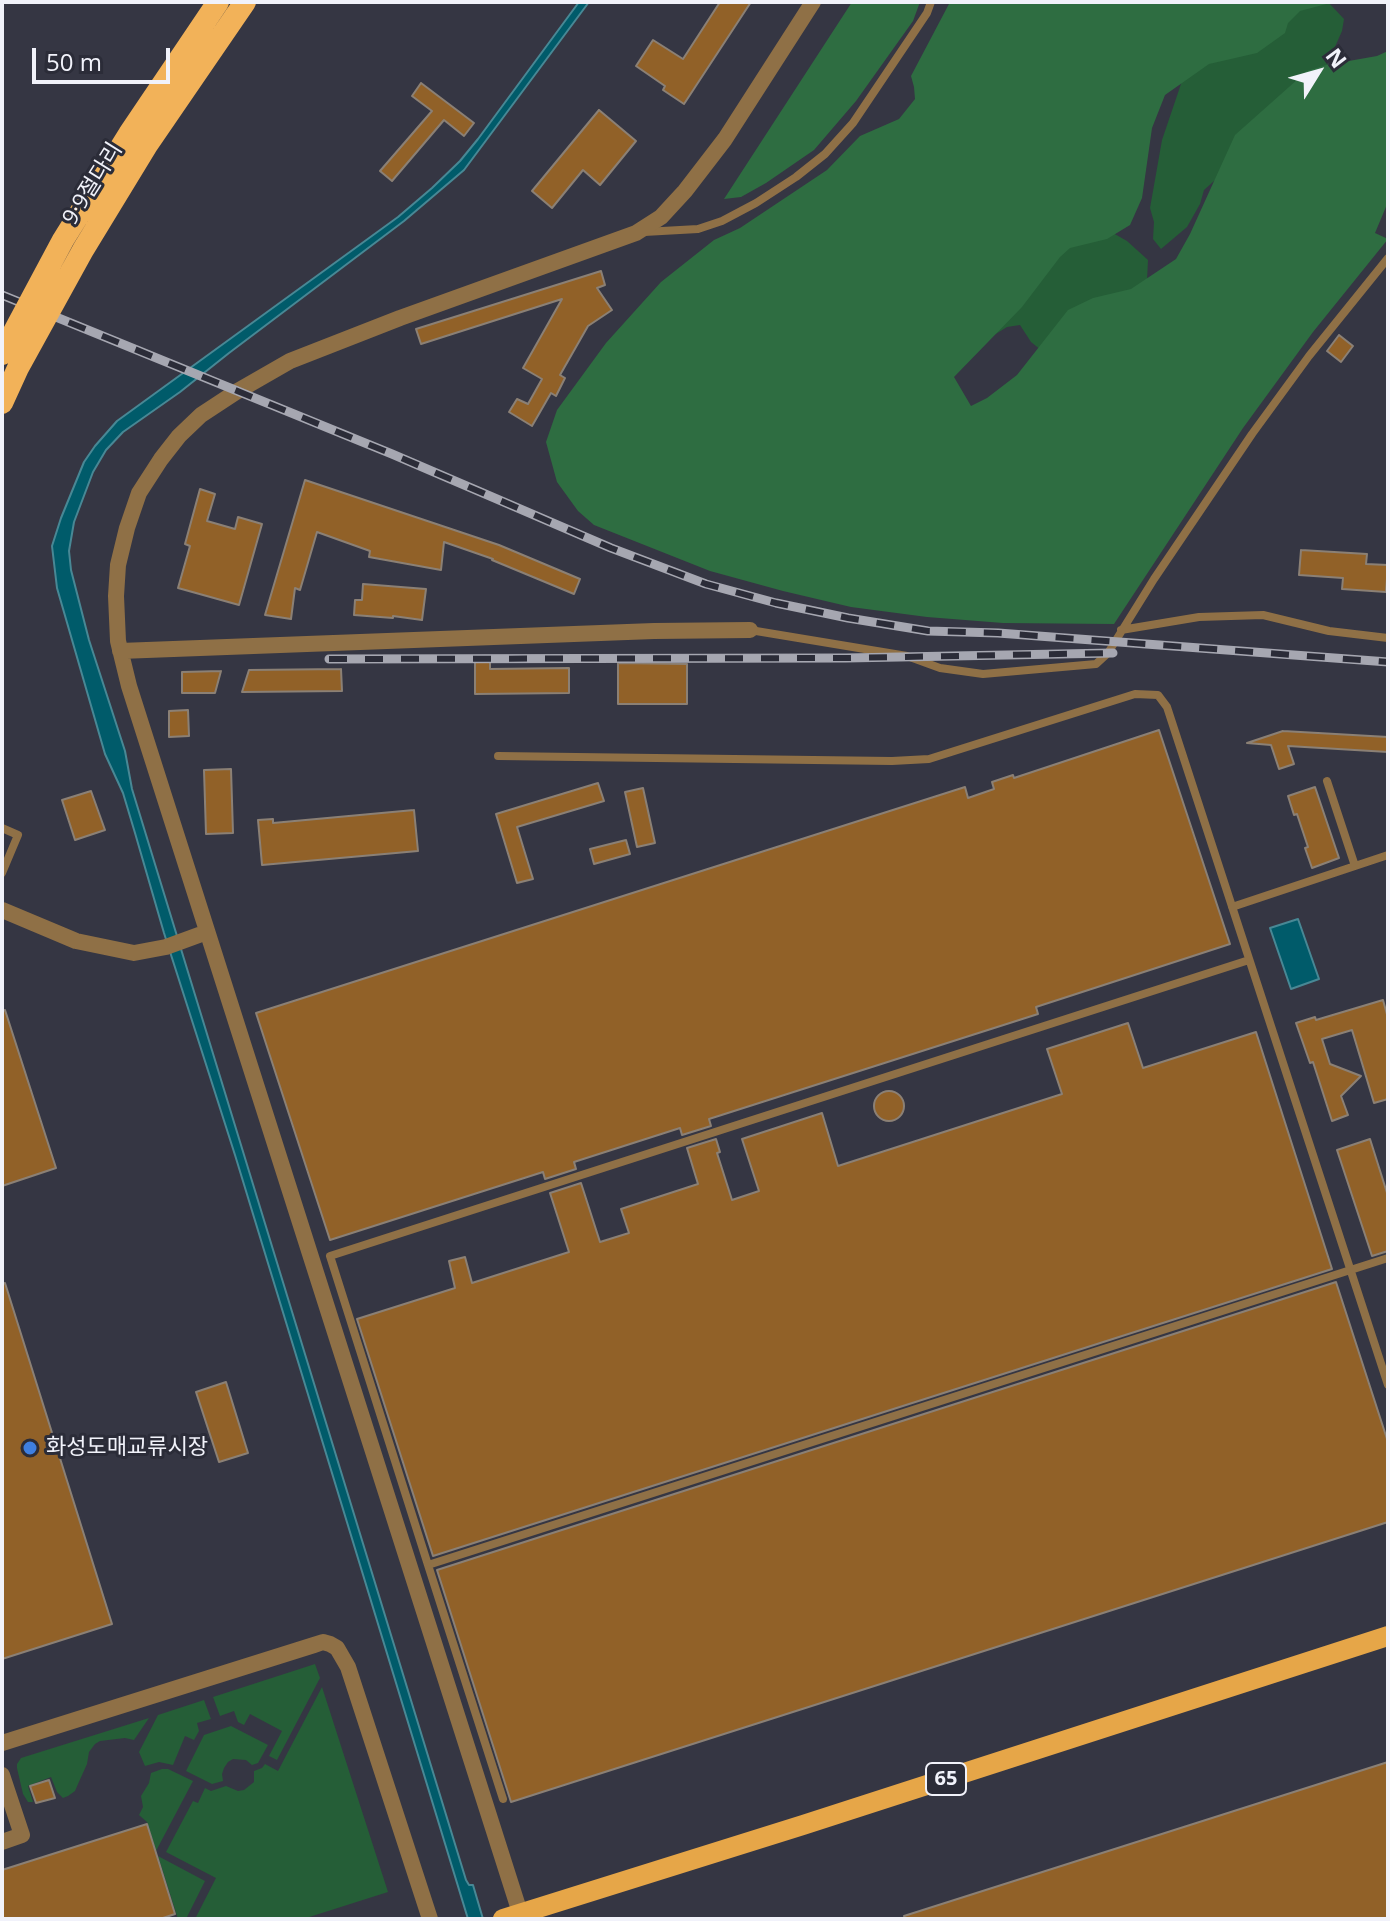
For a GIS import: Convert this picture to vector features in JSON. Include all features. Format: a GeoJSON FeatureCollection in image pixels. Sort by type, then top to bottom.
{"type":"FeatureCollection","features":[{"type":"Feature","properties":{"kind":"highway","name":"9·9절다리"},"geometry":{"type":"LineString","coordinates":[[2,354],[63,240],[129,134],[218,2]]}},
{"type":"Feature","properties":{"kind":"highway","name":"9·9절다리"},"geometry":{"type":"LineString","coordinates":[[2,403],[83,250],[147,145],[245,2]]}},
{"type":"Feature","properties":{"kind":"main road","name":"65"},"geometry":{"type":"LineString","coordinates":[[515,1917],[1388,1636]]}},
{"type":"Feature","properties":{"kind":"street"},"geometry":{"type":"LineString","coordinates":[[515,1917],[129,686],[120,651],[116,596],[118,565],[139,493],[161,459],[201,415],[236,392],[290,361],[636,233],[661,217],[725,139],[813,2]]}},
{"type":"Feature","properties":{"kind":"street"},"geometry":{"type":"LineString","coordinates":[[120,651],[750,630]]}},
{"type":"Feature","properties":{"kind":"street"},"geometry":{"type":"LineString","coordinates":[[2,910],[76,941],[134,953],[174,944],[207,932]]}},
{"type":"Feature","properties":{"kind":"street"},"geometry":{"type":"LineString","coordinates":[[2,1743],[323,1642],[330,1644],[343,1655],[348,1667],[430,1919]]}},
{"type":"Feature","properties":{"kind":"street"},"geometry":{"type":"LineString","coordinates":[[2,1775],[22,1835],[2,1842]]}},
{"type":"Feature","properties":{"kind":"lane"},"geometry":{"type":"LineString","coordinates":[[636,233],[698,229],[722,221],[796,177],[825,154],[853,123],[927,13],[931,2]]}},
{"type":"Feature","properties":{"kind":"lane"},"geometry":{"type":"LineString","coordinates":[[750,630],[907,656],[940,668],[983,674],[1096,664],[1108,653],[1260,423],[1388,258]]}},
{"type":"Feature","properties":{"kind":"lane"},"geometry":{"type":"LineString","coordinates":[[1121,630],[1199,617],[1263,615],[1329,631],[1387,639]]}},
{"type":"Feature","properties":{"kind":"lane"},"geometry":{"type":"LineString","coordinates":[[498,756],[929,759],[1135,694],[1158,695],[1167,707],[1240,904],[1249,960],[1388,1385]]}},
{"type":"Feature","properties":{"kind":"lane"},"geometry":{"type":"LineString","coordinates":[[1327,781],[1355,866]]}},
{"type":"Feature","properties":{"kind":"lane"},"geometry":{"type":"LineString","coordinates":[[2,828],[18,835],[2,873]]}},
{"type":"Feature","properties":{"kind":"lane"},"geometry":{"type":"LineString","coordinates":[[1240,904],[1388,855]]}},
{"type":"Feature","properties":{"kind":"lane"},"geometry":{"type":"LineString","coordinates":[[503,1799],[330,1256],[1249,960]]}},
{"type":"Feature","properties":{"kind":"lane"},"geometry":{"type":"LineString","coordinates":[[428,1565],[1388,1258]]}},
{"type":"Feature","properties":{"kind":"green space"},"geometry":{"type":"Polygon","coordinates":[[[852,2],[920,2],[913,21],[856,101],[814,150],[741,197],[724,199],[852,2]]]}},
{"type":"Feature","properties":{"kind":"green space"},"geometry":{"type":"Polygon","coordinates":[[[950,2],[1334,2],[1300,11],[1288,23],[1285,33],[1257,53],[1209,64],[1165,95],[1152,128],[1142,198],[1130,225],[1107,239],[1070,248],[1022,307],[954,377],[971,406],[1017,375],[1068,310],[1093,298],[1131,289],[1176,259],[1235,135],[1307,71],[1388,51],[1388,202],[1375,233],[1388,239],[1313,332],[1243,428],[1114,624],[1003,623],[927,617],[851,607],[710,571],[594,525],[578,511],[557,482],[546,442],[557,410],[606,343],[661,282],[714,240],[740,228],[827,170],[860,136],[899,119],[915,99],[911,76],[950,2]]]}},
{"type":"Feature","properties":{"kind":"green space"},"geometry":{"type":"Polygon","coordinates":[[[1328,2],[1344,19],[1342,31],[1316,90],[1204,190],[1187,227],[1161,249],[1153,239],[1154,222],[1150,208],[1162,140],[1182,81],[1287,13],[1328,2]]]}},
{"type":"Feature","properties":{"kind":"green space"},"geometry":{"type":"Polygon","coordinates":[[[1106,229],[1127,241],[1148,260],[1147,281],[1041,350],[1031,342],[1020,325],[1007,327],[986,340],[920,239],[1106,229]]]}},
{"type":"Feature","properties":{"kind":"green space"},"geometry":{"type":"Polygon","coordinates":[[[315,1664],[320,1678],[277,1760],[269,1756],[282,1731],[250,1714],[244,1725],[238,1722],[234,1711],[220,1716],[213,1697],[315,1664]]]}},
{"type":"Feature","properties":{"kind":"green space"},"geometry":{"type":"Polygon","coordinates":[[[322,1687],[388,1892],[303,1919],[195,1919],[216,1878],[166,1852],[193,1801],[198,1803],[205,1788],[211,1791],[226,1786],[244,1790],[254,1782],[254,1771],[265,1764],[278,1771],[322,1687]]]}},
{"type":"Feature","properties":{"kind":"green space"},"geometry":{"type":"Polygon","coordinates":[[[204,1700],[211,1719],[197,1723],[199,1731],[194,1740],[185,1736],[173,1765],[159,1762],[145,1766],[139,1752],[158,1715],[204,1700]]]}},
{"type":"Feature","properties":{"kind":"green space"},"geometry":{"type":"Polygon","coordinates":[[[149,1718],[134,1740],[125,1738],[95,1744],[75,1791],[68,1796],[63,1798],[57,1792],[51,1777],[28,1786],[33,1802],[28,1802],[17,1768],[21,1758],[149,1718]]]}},
{"type":"Feature","properties":{"kind":"green space"},"geometry":{"type":"Polygon","coordinates":[[[231,1726],[268,1745],[258,1763],[252,1765],[246,1760],[233,1759],[224,1768],[223,1781],[212,1784],[186,1771],[204,1735],[231,1726]]]}},
{"type":"Feature","properties":{"kind":"green space"},"geometry":{"type":"Polygon","coordinates":[[[162,1769],[193,1781],[156,1851],[147,1822],[139,1815],[143,1807],[141,1796],[151,1773],[162,1769]]]}},
{"type":"Feature","properties":{"kind":"green space"},"geometry":{"type":"Polygon","coordinates":[[[158,1856],[205,1881],[186,1919],[178,1919],[158,1856]]]}},
{"type":"Feature","properties":{"kind":"water"},"geometry":{"type":"Polygon","coordinates":[[[579,2],[589,2],[464,170],[404,221],[123,432],[106,450],[93,472],[74,522],[69,551],[89,640],[125,751],[132,789],[466,1880],[473,1885],[483,1919],[468,1919],[123,793],[105,754],[57,588],[52,546],[84,462],[117,421],[398,217],[432,188],[478,139],[579,2]]]}},
{"type":"Feature","properties":{"kind":"water"},"geometry":{"type":"Polygon","coordinates":[[[1298,919],[1319,979],[1291,989],[1270,928],[1298,919]]]}},
{"type":"Feature","properties":{"kind":"building"},"geometry":{"type":"Polygon","coordinates":[[[720,2],[751,2],[684,104],[636,66],[653,40],[683,59],[720,2]]]}},
{"type":"Feature","properties":{"kind":"building"},"geometry":{"type":"Polygon","coordinates":[[[421,83],[474,123],[464,136],[444,120],[392,181],[380,171],[432,111],[412,96],[421,83]]]}},
{"type":"Feature","properties":{"kind":"building"},"geometry":{"type":"Polygon","coordinates":[[[599,110],[636,141],[600,185],[583,170],[552,208],[532,191],[599,110]]]}},
{"type":"Feature","properties":{"kind":"building"},"geometry":{"type":"Polygon","coordinates":[[[601,271],[605,285],[597,288],[612,310],[588,326],[560,375],[565,378],[556,396],[551,393],[532,426],[509,412],[517,399],[528,404],[542,379],[523,368],[562,299],[421,344],[416,329],[601,271]]]}},
{"type":"Feature","properties":{"kind":"building"},"geometry":{"type":"Polygon","coordinates":[[[1339,335],[1353,346],[1341,362],[1327,351],[1339,335]]]}},
{"type":"Feature","properties":{"kind":"building"},"geometry":{"type":"Polygon","coordinates":[[[305,480],[499,545],[580,579],[574,594],[493,559],[444,542],[441,570],[369,557],[370,551],[317,532],[300,590],[295,588],[291,619],[265,615],[305,480]]]}},
{"type":"Feature","properties":{"kind":"building"},"geometry":{"type":"Polygon","coordinates":[[[200,489],[215,494],[207,521],[235,529],[238,517],[262,524],[239,605],[178,588],[190,546],[185,544],[200,489]]]}},
{"type":"Feature","properties":{"kind":"building"},"geometry":{"type":"Polygon","coordinates":[[[1301,550],[1367,554],[1366,564],[1388,565],[1386,592],[1342,589],[1343,578],[1299,575],[1301,550]]]}},
{"type":"Feature","properties":{"kind":"building"},"geometry":{"type":"Polygon","coordinates":[[[363,584],[426,589],[422,620],[354,615],[355,600],[362,600],[363,584]]]}},
{"type":"Feature","properties":{"kind":"building"},"geometry":{"type":"Polygon","coordinates":[[[475,661],[490,661],[490,669],[569,668],[569,693],[475,694],[475,661]]]}},
{"type":"Feature","properties":{"kind":"building"},"geometry":{"type":"Polygon","coordinates":[[[618,663],[687,664],[687,704],[618,704],[618,663]]]}},
{"type":"Feature","properties":{"kind":"building"},"geometry":{"type":"Polygon","coordinates":[[[341,669],[342,691],[242,692],[249,670],[341,669]]]}},
{"type":"Feature","properties":{"kind":"building"},"geometry":{"type":"Polygon","coordinates":[[[221,671],[215,693],[182,693],[182,672],[221,671]]]}},
{"type":"Feature","properties":{"kind":"building"},"geometry":{"type":"Polygon","coordinates":[[[188,710],[189,736],[169,737],[169,711],[188,710]]]}},
{"type":"Feature","properties":{"kind":"building"},"geometry":{"type":"Polygon","coordinates":[[[1159,730],[1230,944],[1036,1007],[1038,1014],[709,1119],[711,1126],[682,1135],[680,1128],[574,1162],[576,1169],[545,1179],[543,1172],[330,1240],[256,1013],[965,787],[968,798],[994,789],[992,782],[1013,775],[1014,778],[1159,730]]]}},
{"type":"Feature","properties":{"kind":"building"},"geometry":{"type":"Polygon","coordinates":[[[1283,731],[1388,737],[1388,752],[1288,746],[1294,764],[1279,769],[1271,745],[1247,743],[1283,731]]]}},
{"type":"Feature","properties":{"kind":"building"},"geometry":{"type":"Polygon","coordinates":[[[231,769],[233,833],[206,834],[204,770],[231,769]]]}},
{"type":"Feature","properties":{"kind":"building"},"geometry":{"type":"Polygon","coordinates":[[[598,783],[604,801],[517,827],[533,879],[517,883],[496,814],[598,783]]]}},
{"type":"Feature","properties":{"kind":"building"},"geometry":{"type":"Polygon","coordinates":[[[1315,787],[1339,858],[1312,868],[1297,814],[1294,815],[1288,796],[1315,787]]]}},
{"type":"Feature","properties":{"kind":"building"},"geometry":{"type":"Polygon","coordinates":[[[643,788],[655,843],[637,847],[625,792],[643,788]]]}},
{"type":"Feature","properties":{"kind":"building"},"geometry":{"type":"Polygon","coordinates":[[[91,791],[105,830],[75,840],[62,800],[91,791]]]}},
{"type":"Feature","properties":{"kind":"building"},"geometry":{"type":"Polygon","coordinates":[[[414,810],[418,851],[262,865],[258,820],[273,819],[273,823],[414,810]]]}},
{"type":"Feature","properties":{"kind":"building"},"geometry":{"type":"Polygon","coordinates":[[[626,840],[630,854],[594,864],[590,849],[626,840]]]}},
{"type":"Feature","properties":{"kind":"building"},"geometry":{"type":"Polygon","coordinates":[[[1383,1000],[1388,1018],[1388,1099],[1374,1103],[1352,1030],[1322,1039],[1330,1064],[1361,1076],[1341,1096],[1348,1115],[1332,1121],[1313,1062],[1310,1063],[1296,1023],[1383,1000]]]}},
{"type":"Feature","properties":{"kind":"building"},"geometry":{"type":"Polygon","coordinates":[[[5,1010],[56,1168],[2,1186],[2,1011],[5,1010]]]}},
{"type":"Feature","properties":{"kind":"building"},"geometry":{"type":"Polygon","coordinates":[[[1128,1023],[1143,1068],[1256,1032],[1332,1269],[433,1556],[357,1319],[455,1288],[449,1261],[465,1257],[472,1283],[569,1252],[550,1193],[581,1183],[600,1242],[629,1233],[621,1209],[698,1184],[687,1148],[716,1139],[720,1152],[717,1153],[732,1200],[759,1191],[742,1139],[822,1113],[838,1166],[1062,1094],[1047,1049],[1128,1023]]]}},
{"type":"Feature","properties":{"kind":"building"},"geometry":{"type":"Polygon","coordinates":[[[889,1091],[900,1095],[904,1106],[900,1117],[889,1121],[878,1117],[874,1106],[878,1095],[889,1091]]]}},
{"type":"Feature","properties":{"kind":"building"},"geometry":{"type":"Polygon","coordinates":[[[1370,1139],[1388,1196],[1388,1251],[1372,1256],[1337,1150],[1370,1139]]]}},
{"type":"Feature","properties":{"kind":"building"},"geometry":{"type":"Polygon","coordinates":[[[1336,1282],[1388,1442],[1388,1522],[511,1802],[437,1570],[1336,1282]]]}},
{"type":"Feature","properties":{"kind":"building","name":"화성도매교류시장"},"geometry":{"type":"Polygon","coordinates":[[[5,1283],[112,1624],[2,1659],[2,1284],[5,1283]]]}},
{"type":"Feature","properties":{"kind":"building"},"geometry":{"type":"Polygon","coordinates":[[[226,1382],[248,1453],[219,1462],[196,1392],[226,1382]]]}},
{"type":"Feature","properties":{"kind":"building"},"geometry":{"type":"Polygon","coordinates":[[[1388,1762],[1388,1919],[905,1919],[904,1916],[1388,1762]]]}},
{"type":"Feature","properties":{"kind":"building"},"geometry":{"type":"Polygon","coordinates":[[[49,1780],[55,1798],[36,1803],[30,1786],[49,1780]]]}},
{"type":"Feature","properties":{"kind":"building"},"geometry":{"type":"Polygon","coordinates":[[[147,1824],[175,1914],[160,1919],[2,1919],[2,1870],[147,1824]]]}},
{"type":"Feature","properties":{"kind":"railway"},"geometry":{"type":"LineString","coordinates":[[2,295],[392,454],[611,548],[706,584],[776,603],[928,631],[998,633],[1388,662]]}},
{"type":"Feature","properties":{"kind":"railway"},"geometry":{"type":"LineString","coordinates":[[329,659],[846,658],[1113,653]]}},
{"type":"Feature","properties":{"kind":"place","name":"화성도매교류시장"},"geometry":{"type":"Point","coordinates":[30,1448]}}]}
